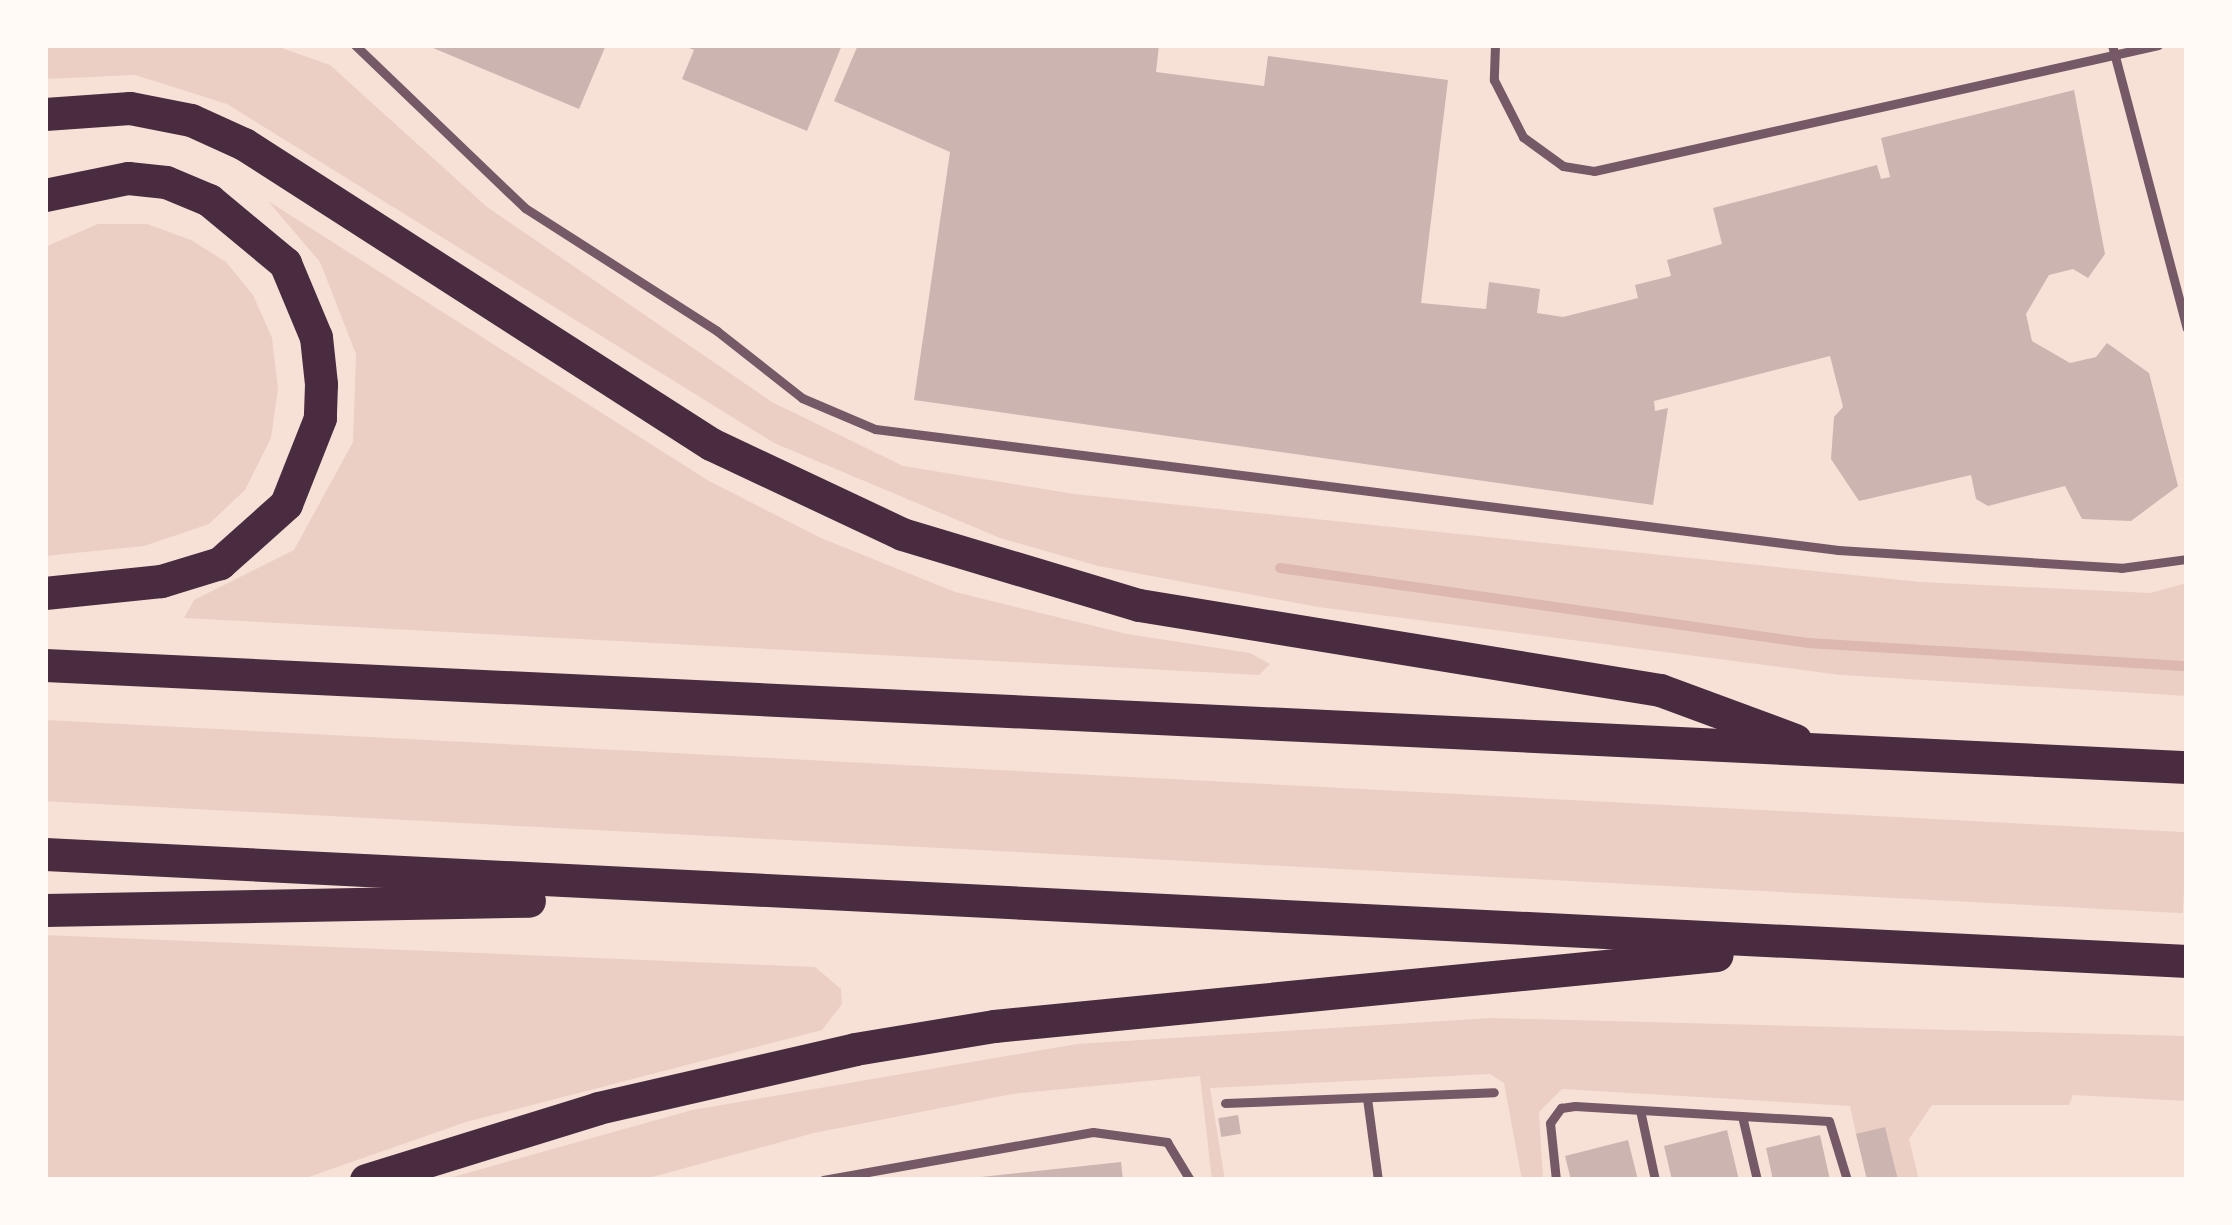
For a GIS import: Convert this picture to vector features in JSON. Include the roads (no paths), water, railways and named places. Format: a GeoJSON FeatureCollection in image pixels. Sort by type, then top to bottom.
{"type":"FeatureCollection","features":[{"type":"Feature","properties":{"kind":"highway"},"geometry":{"type":"LineString","coordinates":[[45,114],[130,108],[191,121],[244,144],[712,444],[902,534],[1138,605],[1660,690],[1825,751]]}},
{"type":"Feature","properties":{"kind":"highway"},"geometry":{"type":"LineString","coordinates":[[45,195],[128,178],[166,182],[224,210],[285,262],[316,337],[321,384],[320,418],[286,504],[220,563],[161,581],[45,593]]}},
{"type":"Feature","properties":{"kind":"highway"},"geometry":{"type":"LineString","coordinates":[[45,665],[2187,767]]}},
{"type":"Feature","properties":{"kind":"highway"},"geometry":{"type":"LineString","coordinates":[[45,854],[796,896],[2187,961]]}},
{"type":"Feature","properties":{"kind":"highway"},"geometry":{"type":"LineString","coordinates":[[45,910],[796,896]]}},
{"type":"Feature","properties":{"kind":"highway"},"geometry":{"type":"LineString","coordinates":[[366,1180],[732,1074],[994,1026],[1827,944]]}},
{"type":"Feature","properties":{"kind":"lane"},"geometry":{"type":"LineString","coordinates":[[355,45],[526,208],[717,331],[802,398],[874,429],[1838,550],[2121,568],[2187,559]]}},
{"type":"Feature","properties":{"kind":"lane"},"geometry":{"type":"LineString","coordinates":[[1495,45],[1495,80],[1523,137],[1563,166],[1594,171],[2112,51],[2158,45]]}},
{"type":"Feature","properties":{"kind":"lane"},"geometry":{"type":"LineString","coordinates":[[2112,51],[2187,328]]}},
{"type":"Feature","properties":{"kind":"lane"},"geometry":{"type":"LineString","coordinates":[[1225,1103],[1494,1092]]}},
{"type":"Feature","properties":{"kind":"lane"},"geometry":{"type":"LineString","coordinates":[[1367,1098],[1378,1180]]}},
{"type":"Feature","properties":{"kind":"lane"},"geometry":{"type":"LineString","coordinates":[[1556,1180],[1554,1114],[1575,1106],[1829,1121],[1847,1180]]}},
{"type":"Feature","properties":{"kind":"lane"},"geometry":{"type":"LineString","coordinates":[[1640,1110],[1655,1180]]}},
{"type":"Feature","properties":{"kind":"lane"},"geometry":{"type":"LineString","coordinates":[[1742,1116],[1757,1180]]}},
{"type":"Feature","properties":{"kind":"lane"},"geometry":{"type":"LineString","coordinates":[[823,1180],[1122,1132],[1167,1142],[1190,1180]]}},
{"type":"Feature","properties":{"kind":"waterway"},"geometry":{"type":"LineString","coordinates":[[1280,568],[1808,643],[2187,666]]}}]}
